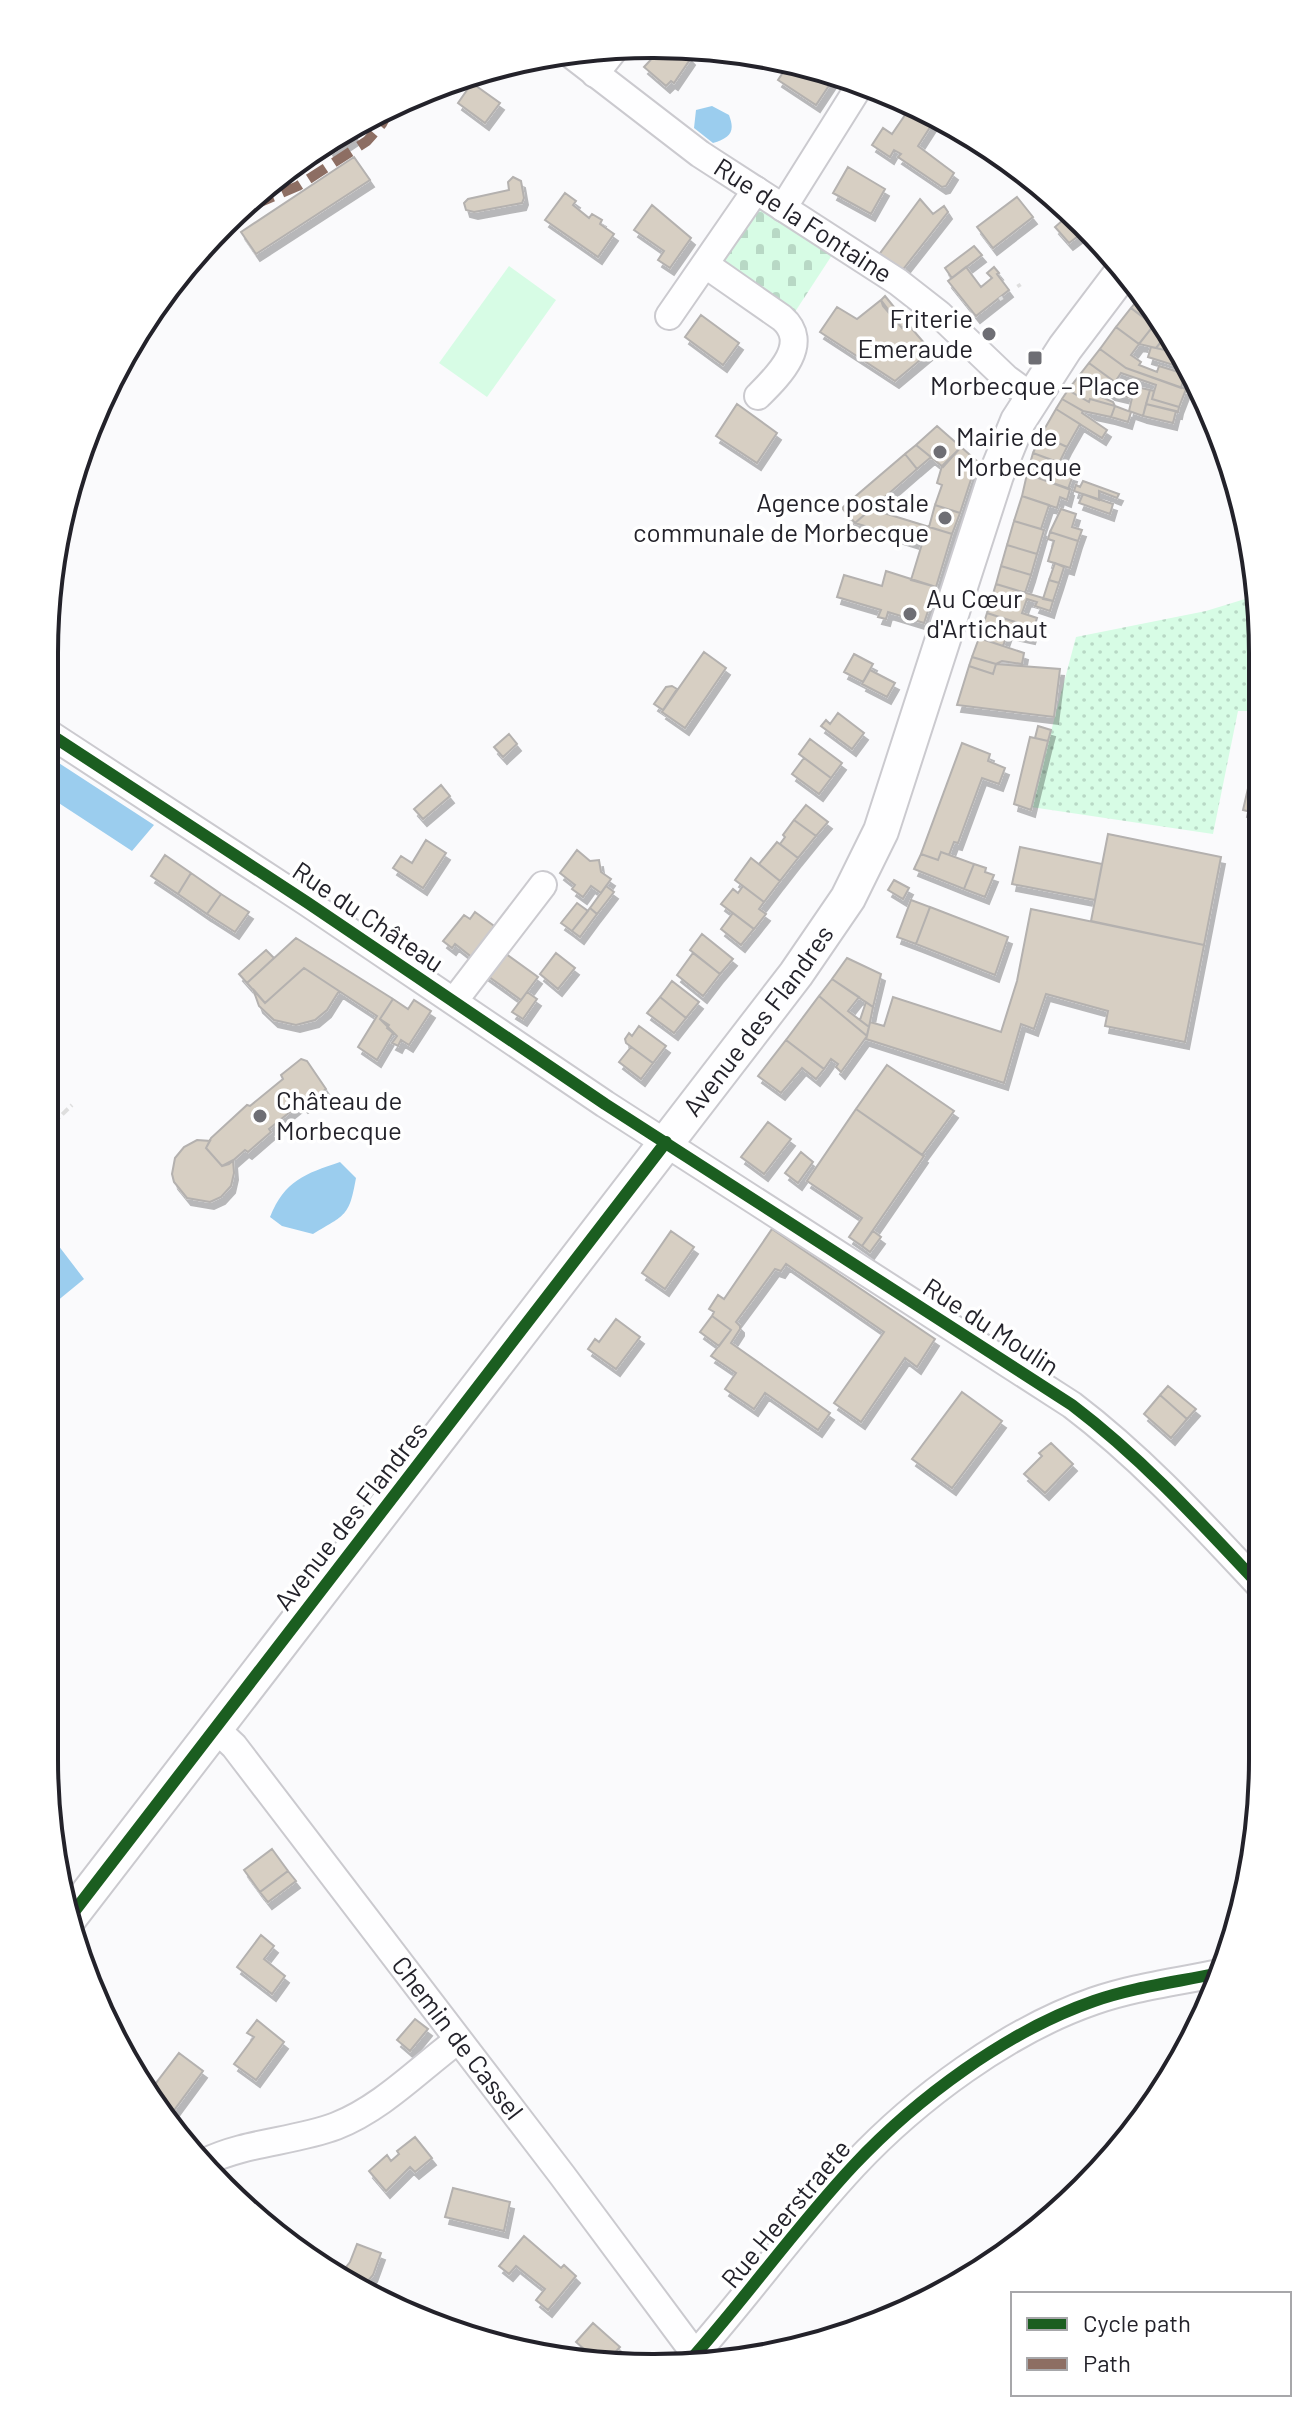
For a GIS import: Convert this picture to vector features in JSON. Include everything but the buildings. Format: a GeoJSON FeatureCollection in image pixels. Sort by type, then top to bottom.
{"type":"FeatureCollection","features":[{"type":"Feature","properties":{"kind":"main road","name":"Avenue des Flandres"},"geometry":{"type":"LineString","coordinates":[[77,1908],[812,954],[848,898],[871,855],[898,785],[1012,433],[1032,397],[1117,280]]}},
{"type":"Feature","properties":{"kind":"street"},"geometry":{"type":"LineString","coordinates":[[595,74],[606,60]]}},
{"type":"Feature","properties":{"kind":"street","name":"Rue de la Fontaine"},"geometry":{"type":"LineString","coordinates":[[581,63],[680,140],[882,270],[913,293],[1006,378],[1032,397]]}},
{"type":"Feature","properties":{"kind":"street"},"geometry":{"type":"LineString","coordinates":[[783,208],[855,94]]}},
{"type":"Feature","properties":{"kind":"street"},"geometry":{"type":"LineString","coordinates":[[669,316],[756,190]]}},
{"type":"Feature","properties":{"kind":"street"},"geometry":{"type":"LineString","coordinates":[[706,265],[782,318],[791,332],[790,359],[780,375],[758,396]]}},
{"type":"Feature","properties":{"kind":"street","name":"Rue du Château"},"geometry":{"type":"LineString","coordinates":[[58,740],[666,1142]]}},
{"type":"Feature","properties":{"kind":"street"},"geometry":{"type":"LineString","coordinates":[[454,1001],[543,885]]}},
{"type":"Feature","properties":{"kind":"street","name":"Rue du Moulin"},"geometry":{"type":"LineString","coordinates":[[666,1142],[1072,1405],[1150,1469],[1249,1574]]}},
{"type":"Feature","properties":{"kind":"street","name":"Chemin de Cassel"},"geometry":{"type":"LineString","coordinates":[[215,1728],[234,1746],[458,2040],[685,2353]]}},
{"type":"Feature","properties":{"kind":"street","name":"Rue Heerstraete"},"geometry":{"type":"LineString","coordinates":[[696,2353],[855,2164],[890,2130],[955,2078],[1019,2037],[1075,2009],[1126,1992],[1208,1975]]}},
{"type":"Feature","properties":{"kind":"street"},"geometry":{"type":"LineString","coordinates":[[213,2159],[349,2120],[385,2097],[458,2040]]}},
{"type":"Feature","properties":{"kind":"path"},"geometry":{"type":"LineString","coordinates":[[58,1118],[72,1105]]}},
{"type":"Feature","properties":{"kind":"green space"},"geometry":{"type":"Polygon","coordinates":[[[757,203],[836,249],[791,318],[714,261],[757,203]]]}},
{"type":"Feature","properties":{"kind":"green space"},"geometry":{"type":"Polygon","coordinates":[[[509,266],[556,300],[487,397],[439,363],[509,266]]]}},
{"type":"Feature","properties":{"kind":"green space"},"geometry":{"type":"Polygon","coordinates":[[[1246,599],[1249,711],[1238,711],[1213,834],[1031,807],[1076,637],[1206,611],[1246,599]]]}},
{"type":"Feature","properties":{"kind":"water"},"geometry":{"type":"Polygon","coordinates":[[[712,106],[729,115],[732,126],[727,137],[713,143],[694,128],[696,110],[712,106]]]}},
{"type":"Feature","properties":{"kind":"water"},"geometry":{"type":"Polygon","coordinates":[[[58,762],[154,825],[132,851],[58,803],[58,762]]]}},
{"type":"Feature","properties":{"kind":"water"},"geometry":{"type":"Polygon","coordinates":[[[340,1162],[356,1178],[348,1208],[339,1218],[313,1234],[282,1226],[270,1217],[282,1194],[298,1180],[340,1162]]]}},
{"type":"Feature","properties":{"kind":"water"},"geometry":{"type":"Polygon","coordinates":[[[58,1245],[84,1279],[58,1300],[58,1245]]]}},
{"type":"Feature","properties":{"kind":"marked path"},"geometry":{"type":"LineString","coordinates":[[271,197],[298,186],[367,141],[382,123]]}},
{"type":"Feature","properties":{"kind":"cycle path"},"geometry":{"type":"LineString","coordinates":[[58,740],[308,903],[605,1104],[1072,1405],[1147,1469],[1249,1574]]}},
{"type":"Feature","properties":{"kind":"cycle path"},"geometry":{"type":"LineString","coordinates":[[77,1908],[666,1142]]}},
{"type":"Feature","properties":{"kind":"cycle path"},"geometry":{"type":"LineString","coordinates":[[697,2353],[854,2165],[934,2092],[996,2049],[1061,2014],[1109,1996],[1208,1975]]}},
{"type":"Feature","properties":{"kind":"place","name":"Friterie Emeraude"},"geometry":{"type":"Point","coordinates":[989,334]}},
{"type":"Feature","properties":{"kind":"place","name":"Morbecque – Place"},"geometry":{"type":"Point","coordinates":[1035,358]}},
{"type":"Feature","properties":{"kind":"place","name":"Mairie de Morbecque"},"geometry":{"type":"Point","coordinates":[940,452]}},
{"type":"Feature","properties":{"kind":"place","name":"Agence postale communale de Morbecque"},"geometry":{"type":"Point","coordinates":[945,518]}},
{"type":"Feature","properties":{"kind":"place","name":"Au Cœur d'Artichaut"},"geometry":{"type":"Point","coordinates":[910,614]}},
{"type":"Feature","properties":{"kind":"place","name":"Château de Morbecque"},"geometry":{"type":"Point","coordinates":[260,1116]}}]}
